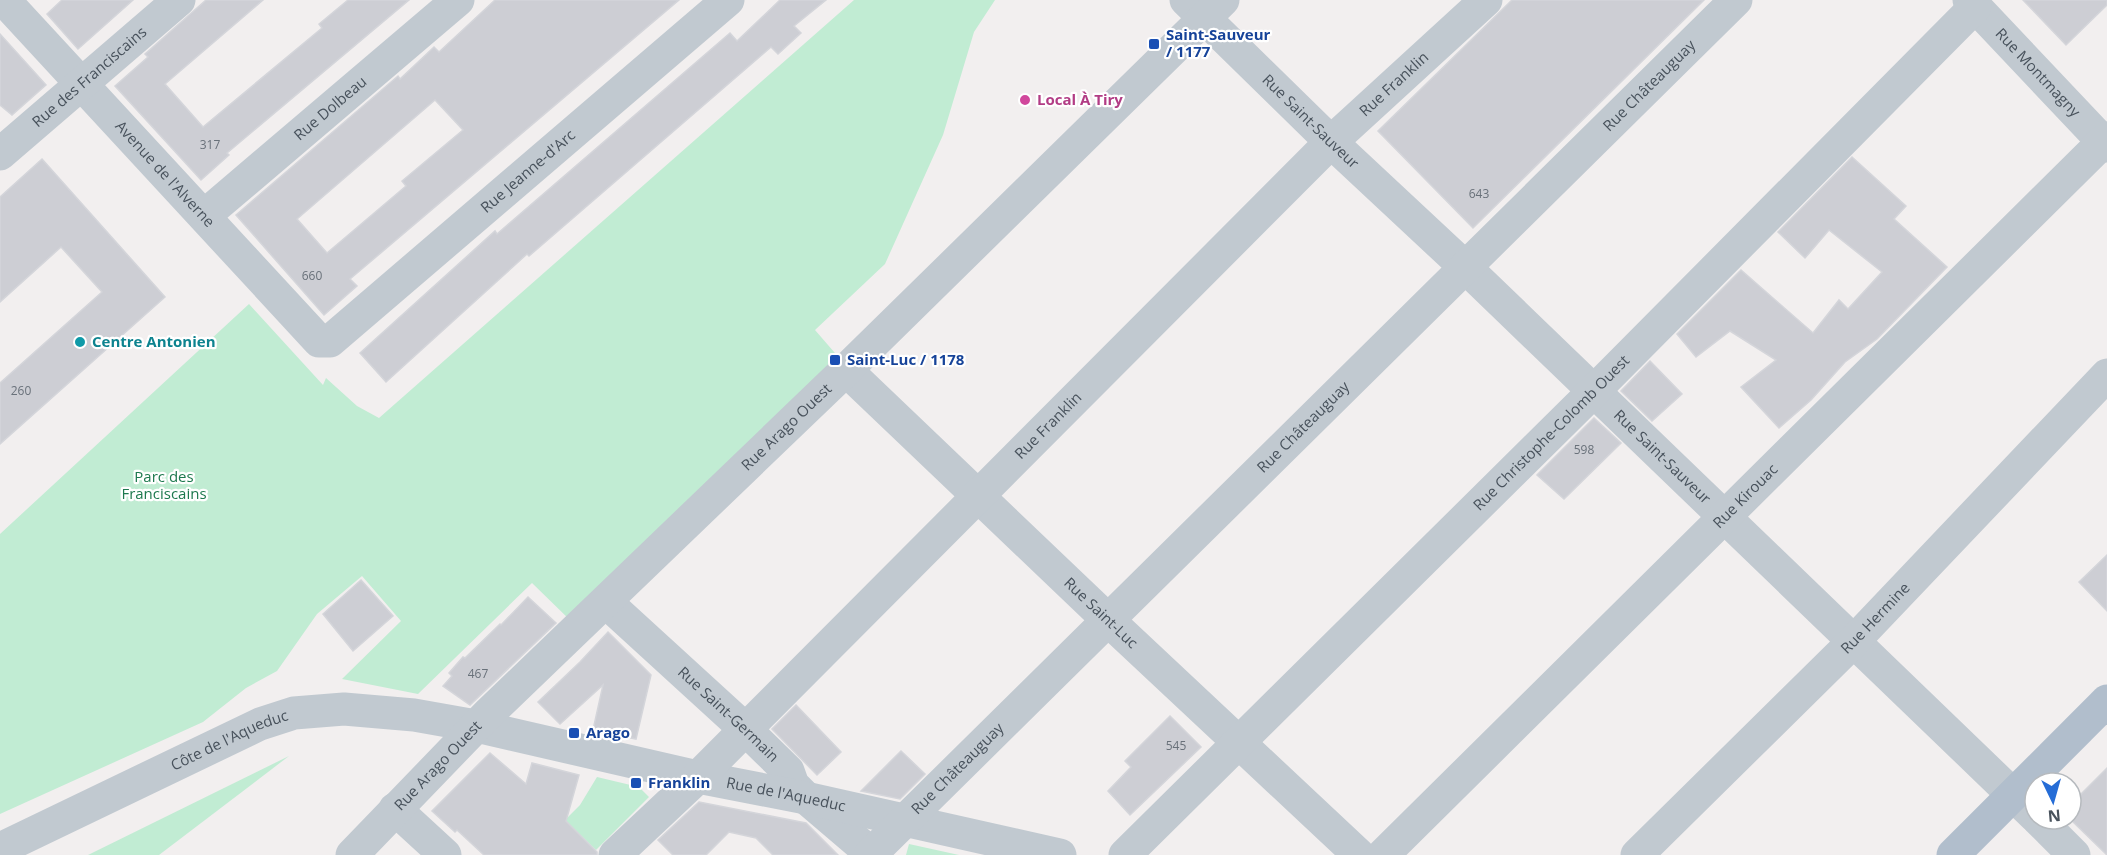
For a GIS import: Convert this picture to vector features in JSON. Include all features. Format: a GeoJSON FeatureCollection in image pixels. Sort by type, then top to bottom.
{"type":"FeatureCollection","features":[{"type":"Feature","properties":{"kind":"main road"},"geometry":{"type":"LineString","coordinates":[[2057,771],[2107,701]]}},
{"type":"Feature","properties":{"kind":"main road"},"geometry":{"type":"LineString","coordinates":[[1953,855],[2023,814]]}},
{"type":"Feature","properties":{"kind":"street","name":"Avenue de l'Alverne"},"geometry":{"type":"LineString","coordinates":[[4,0],[320,340],[330,341]]}},
{"type":"Feature","properties":{"kind":"street","name":"Rue des Franciscains"},"geometry":{"type":"LineString","coordinates":[[0,154],[179,0]]}},
{"type":"Feature","properties":{"kind":"street","name":"Rue Dolbeau"},"geometry":{"type":"LineString","coordinates":[[204,216],[458,0]]}},
{"type":"Feature","properties":{"kind":"street","name":"Rue Jeanne-d'Arc"},"geometry":{"type":"LineString","coordinates":[[330,341],[728,0]]}},
{"type":"Feature","properties":{"kind":"street","name":"Rue Franklin"},"geometry":{"type":"LineString","coordinates":[[615,855],[698,777],[1331,142],[1486,0]]}},
{"type":"Feature","properties":{"kind":"street","name":"Rue Châteauguay"},"geometry":{"type":"LineString","coordinates":[[871,854],[1736,0]]}},
{"type":"Feature","properties":{"kind":"street","name":"Rue Montmagny"},"geometry":{"type":"LineString","coordinates":[[1972,4],[2106,142]]}},
{"type":"Feature","properties":{"kind":"street","name":"Rue Christophe-Colomb Ouest"},"geometry":{"type":"LineString","coordinates":[[1125,855],[1594,391],[1972,4]]}},
{"type":"Feature","properties":{"kind":"street","name":"Rue Saint-Sauveur"},"geometry":{"type":"LineString","coordinates":[[1204,6],[1331,142],[1726,516],[1853,642],[2023,804]]}},
{"type":"Feature","properties":{"kind":"street","name":"Rue Arago Ouest"},"geometry":{"type":"LineString","coordinates":[[352,855],[476,726],[846,370],[1204,6]]}},
{"type":"Feature","properties":{"kind":"street","name":"Rue Kirouac"},"geometry":{"type":"LineString","coordinates":[[1383,855],[2106,142]]}},
{"type":"Feature","properties":{"kind":"street","name":"Rue Saint-Luc"},"geometry":{"type":"LineString","coordinates":[[846,370],[1359,855]]}},
{"type":"Feature","properties":{"kind":"street","name":"Rue Hermine"},"geometry":{"type":"LineString","coordinates":[[1637,855],[1853,642],[2107,375]]}},
{"type":"Feature","properties":{"kind":"street","name":"Rue Saint-Germain"},"geometry":{"type":"LineString","coordinates":[[606,602],[745,729],[788,771],[793,785],[871,854]]}},
{"type":"Feature","properties":{"kind":"street","name":"Côte de l'Aqueduc"},"geometry":{"type":"LineString","coordinates":[[0,849],[260,723],[294,713],[344,709],[414,715],[476,726]]}},
{"type":"Feature","properties":{"kind":"street","name":"Rue de l'Aqueduc"},"geometry":{"type":"LineString","coordinates":[[476,726],[698,777],[807,798],[1060,855]]}},
{"type":"Feature","properties":{"kind":"street"},"geometry":{"type":"LineString","coordinates":[[395,809],[444,855]]}},
{"type":"Feature","properties":{"kind":"street","name":"Rue Saint-Sauveur"},"geometry":{"type":"LineString","coordinates":[[2050,831],[2074,855]]}},
{"type":"Feature","properties":{"kind":"green space","name":"Parc des Franciscains"},"geometry":{"type":"Polygon","coordinates":[[[854,0],[995,0],[974,32],[943,135],[885,264],[815,330],[841,360],[573,623],[532,583],[418,694],[342,679],[401,621],[362,576],[317,614],[277,671],[246,688],[203,722],[0,814],[0,534],[249,304],[323,385],[326,378],[357,406],[379,418],[854,0]]]}},
{"type":"Feature","properties":{"kind":"green space"},"geometry":{"type":"Polygon","coordinates":[[[289,756],[159,855],[88,855],[289,756]]]}},
{"type":"Feature","properties":{"kind":"green space"},"geometry":{"type":"Polygon","coordinates":[[[597,777],[639,787],[649,797],[596,850],[565,820],[580,805],[597,777]]]}},
{"type":"Feature","properties":{"kind":"green space"},"geometry":{"type":"Polygon","coordinates":[[[909,844],[959,855],[906,855],[909,844]]]}},
{"type":"Feature","properties":{"kind":"building"},"geometry":{"type":"Polygon","coordinates":[[[62,0],[133,0],[78,49],[47,14],[62,0]]]}},
{"type":"Feature","properties":{"kind":"building"},"geometry":{"type":"Polygon","coordinates":[[[206,0],[263,0],[165,84],[203,127],[322,28],[319,24],[348,0],[409,0],[227,153],[229,155],[201,180],[115,86],[148,57],[145,54],[206,0]]]}},
{"type":"Feature","properties":{"kind":"building"},"geometry":{"type":"Polygon","coordinates":[[[495,0],[679,0],[350,279],[357,286],[324,315],[236,215],[398,76],[400,79],[434,47],[439,52],[495,0]],[[435,100],[297,219],[327,253],[406,186],[402,181],[463,130],[435,100]]]}},
{"type":"Feature","properties":{"kind":"building"},"geometry":{"type":"Polygon","coordinates":[[[780,0],[826,0],[794,26],[801,33],[778,54],[771,47],[529,256],[527,254],[386,382],[360,353],[495,231],[497,234],[730,33],[737,41],[780,0]]]}},
{"type":"Feature","properties":{"kind":"building"},"geometry":{"type":"Polygon","coordinates":[[[1512,0],[1704,0],[1473,228],[1378,131],[1512,0]]]}},
{"type":"Feature","properties":{"kind":"building"},"geometry":{"type":"Polygon","coordinates":[[[2023,0],[2107,0],[2107,5],[2066,45],[2023,0]]]}},
{"type":"Feature","properties":{"kind":"building"},"geometry":{"type":"Polygon","coordinates":[[[0,34],[46,85],[12,115],[0,105],[0,34]]]}},
{"type":"Feature","properties":{"kind":"building"},"geometry":{"type":"Polygon","coordinates":[[[1852,157],[1906,206],[1894,219],[1947,267],[1877,339],[1845,362],[1811,400],[1779,428],[1741,387],[1776,360],[1730,331],[1696,357],[1677,334],[1741,270],[1813,333],[1839,300],[1848,309],[1882,272],[1829,230],[1805,258],[1778,232],[1852,157]]]}},
{"type":"Feature","properties":{"kind":"building","name":"Centre Antonien"},"geometry":{"type":"Polygon","coordinates":[[[42,159],[165,297],[0,444],[0,383],[102,292],[61,247],[0,302],[0,197],[42,159]]]}},
{"type":"Feature","properties":{"kind":"building"},"geometry":{"type":"Polygon","coordinates":[[[1650,361],[1682,394],[1652,421],[1621,391],[1650,361]]]}},
{"type":"Feature","properties":{"kind":"building"},"geometry":{"type":"Polygon","coordinates":[[[1594,418],[1621,443],[1564,499],[1537,475],[1594,418]]]}},
{"type":"Feature","properties":{"kind":"building"},"geometry":{"type":"Polygon","coordinates":[[[2107,555],[2107,611],[2079,582],[2107,555]]]}},
{"type":"Feature","properties":{"kind":"building"},"geometry":{"type":"Polygon","coordinates":[[[361,580],[393,616],[353,651],[323,614],[361,580]]]}},
{"type":"Feature","properties":{"kind":"building"},"geometry":{"type":"Polygon","coordinates":[[[528,597],[556,623],[470,705],[443,686],[452,676],[449,673],[463,657],[465,658],[501,625],[528,597]]]}},
{"type":"Feature","properties":{"kind":"building"},"geometry":{"type":"Polygon","coordinates":[[[608,632],[651,675],[636,739],[593,730],[603,685],[560,724],[538,702],[608,632]]]}},
{"type":"Feature","properties":{"kind":"building"},"geometry":{"type":"Polygon","coordinates":[[[796,705],[841,752],[817,775],[772,729],[796,705]]]}},
{"type":"Feature","properties":{"kind":"building"},"geometry":{"type":"Polygon","coordinates":[[[1170,716],[1201,747],[1130,815],[1108,791],[1131,767],[1125,761],[1170,716]]]}},
{"type":"Feature","properties":{"kind":"building"},"geometry":{"type":"Polygon","coordinates":[[[901,751],[925,774],[900,799],[861,791],[901,751]]]}},
{"type":"Feature","properties":{"kind":"building"},"geometry":{"type":"Polygon","coordinates":[[[490,753],[526,784],[532,763],[579,775],[566,821],[597,852],[597,855],[484,855],[432,811],[490,753]]]}},
{"type":"Feature","properties":{"kind":"building"},"geometry":{"type":"Polygon","coordinates":[[[2107,768],[2107,855],[2082,831],[2083,792],[2107,768]]]}},
{"type":"Feature","properties":{"kind":"building"},"geometry":{"type":"Polygon","coordinates":[[[699,802],[806,823],[838,855],[773,855],[756,838],[729,832],[706,855],[673,855],[658,840],[699,802]]]}},
{"type":"Feature","properties":{"kind":"place","name":"Saint-Sauveur / 1177"},"geometry":{"type":"Point","coordinates":[1154,44]}},
{"type":"Feature","properties":{"kind":"place","name":"Local À Tiry"},"geometry":{"type":"Point","coordinates":[1025,100]}},
{"type":"Feature","properties":{"kind":"place","name":"Centre Antonien"},"geometry":{"type":"Point","coordinates":[80,342]}},
{"type":"Feature","properties":{"kind":"place","name":"Saint-Luc / 1178"},"geometry":{"type":"Point","coordinates":[835,360]}},
{"type":"Feature","properties":{"kind":"place","name":"Arago"},"geometry":{"type":"Point","coordinates":[574,733]}},
{"type":"Feature","properties":{"kind":"place","name":"Franklin"},"geometry":{"type":"Point","coordinates":[636,783]}}]}
